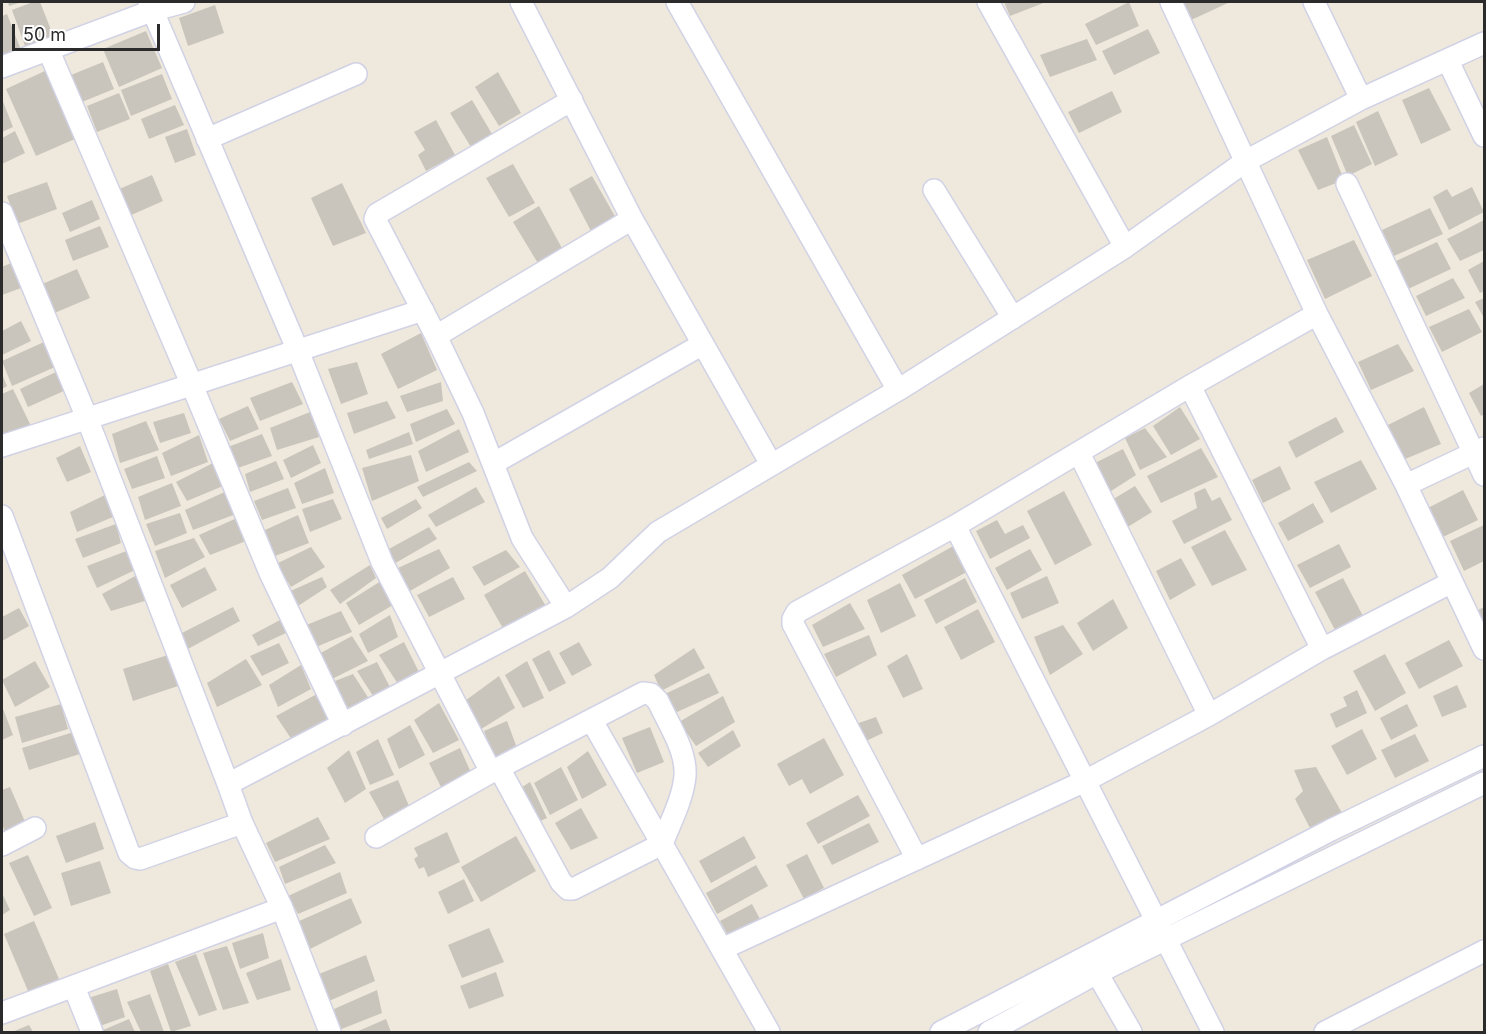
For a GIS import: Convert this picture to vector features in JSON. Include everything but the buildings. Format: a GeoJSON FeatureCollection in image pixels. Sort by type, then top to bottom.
{"type":"FeatureCollection","features":[{"type":"Feature","properties":{"kind":"street"},"geometry":{"type":"LineString","coordinates":[[2,67],[152,6],[184,2]]}},
{"type":"Feature","properties":{"kind":"street"},"geometry":{"type":"LineString","coordinates":[[521,2],[633,219],[771,464]]}},
{"type":"Feature","properties":{"kind":"street"},"geometry":{"type":"LineString","coordinates":[[677,2],[898,390]]}},
{"type":"Feature","properties":{"kind":"street"},"geometry":{"type":"LineString","coordinates":[[988,2],[1125,247]]}},
{"type":"Feature","properties":{"kind":"street"},"geometry":{"type":"LineString","coordinates":[[1172,2],[1317,314],[1406,485],[1485,649]]}},
{"type":"Feature","properties":{"kind":"street"},"geometry":{"type":"LineString","coordinates":[[1314,2],[1361,99]]}},
{"type":"Feature","properties":{"kind":"street"},"geometry":{"type":"LineString","coordinates":[[152,6],[298,351],[382,562],[440,674],[495,770],[561,882],[568,889],[573,889],[662,844],[681,794],[685,775],[682,754],[657,701],[651,693],[643,693],[495,770],[376,837]]}},
{"type":"Feature","properties":{"kind":"street"},"geometry":{"type":"LineString","coordinates":[[228,784],[566,608],[610,578],[658,532],[771,464],[835,429],[1013,318],[1125,247],[1246,162],[1361,99],[1485,43]]}},
{"type":"Feature","properties":{"kind":"street"},"geometry":{"type":"LineString","coordinates":[[48,49],[270,573],[343,725]]}},
{"type":"Feature","properties":{"kind":"street"},"geometry":{"type":"LineString","coordinates":[[1448,61],[1485,136]]}},
{"type":"Feature","properties":{"kind":"street"},"geometry":{"type":"LineString","coordinates":[[207,139],[356,74]]}},
{"type":"Feature","properties":{"kind":"street"},"geometry":{"type":"LineString","coordinates":[[566,608],[522,538],[494,463],[436,336],[375,219],[377,214],[572,100]]}},
{"type":"Feature","properties":{"kind":"street"},"geometry":{"type":"LineString","coordinates":[[1347,184],[1479,451],[1485,475]]}},
{"type":"Feature","properties":{"kind":"street"},"geometry":{"type":"LineString","coordinates":[[934,190],[1013,318]]}},
{"type":"Feature","properties":{"kind":"street"},"geometry":{"type":"LineString","coordinates":[[2,213],[87,418],[242,823],[282,908],[330,1032]]}},
{"type":"Feature","properties":{"kind":"street"},"geometry":{"type":"LineString","coordinates":[[436,336],[633,219]]}},
{"type":"Feature","properties":{"kind":"street"},"geometry":{"type":"LineString","coordinates":[[2,446],[423,310]]}},
{"type":"Feature","properties":{"kind":"street"},"geometry":{"type":"LineString","coordinates":[[917,859],[793,624],[797,612],[955,526],[1190,386],[1317,314]]}},
{"type":"Feature","properties":{"kind":"street"},"geometry":{"type":"LineString","coordinates":[[494,463],[703,344]]}},
{"type":"Feature","properties":{"kind":"street"},"geometry":{"type":"LineString","coordinates":[[1190,386],[1322,650]]}},
{"type":"Feature","properties":{"kind":"street"},"geometry":{"type":"LineString","coordinates":[[1406,485],[1479,451]]}},
{"type":"Feature","properties":{"kind":"street"},"geometry":{"type":"LineString","coordinates":[[1079,453],[1209,715]]}},
{"type":"Feature","properties":{"kind":"street"},"geometry":{"type":"LineString","coordinates":[[2,516],[129,853],[135,858],[140,858],[242,823]]}},
{"type":"Feature","properties":{"kind":"street"},"geometry":{"type":"LineString","coordinates":[[955,526],[1213,1032]]}},
{"type":"Feature","properties":{"kind":"street"},"geometry":{"type":"LineString","coordinates":[[722,949],[1085,781],[1209,715],[1322,650],[1452,582]]}},
{"type":"Feature","properties":{"kind":"street"},"geometry":{"type":"LineString","coordinates":[[592,721],[769,1032]]}},
{"type":"Feature","properties":{"kind":"street"},"geometry":{"type":"LineString","coordinates":[[989,1032],[1097,973],[1162,930],[1331,830],[1485,756]]}},
{"type":"Feature","properties":{"kind":"street"},"geometry":{"type":"LineString","coordinates":[[941,1032],[1485,783]]}},
{"type":"Feature","properties":{"kind":"street"},"geometry":{"type":"LineString","coordinates":[[2,845],[35,828]]}},
{"type":"Feature","properties":{"kind":"street"},"geometry":{"type":"LineString","coordinates":[[2,1013],[282,908]]}},
{"type":"Feature","properties":{"kind":"street"},"geometry":{"type":"LineString","coordinates":[[1327,1032],[1485,951]]}},
{"type":"Feature","properties":{"kind":"street"},"geometry":{"type":"LineString","coordinates":[[1097,973],[1131,1032]]}},
{"type":"Feature","properties":{"kind":"street"},"geometry":{"type":"LineString","coordinates":[[74,987],[92,1032]]}}]}
